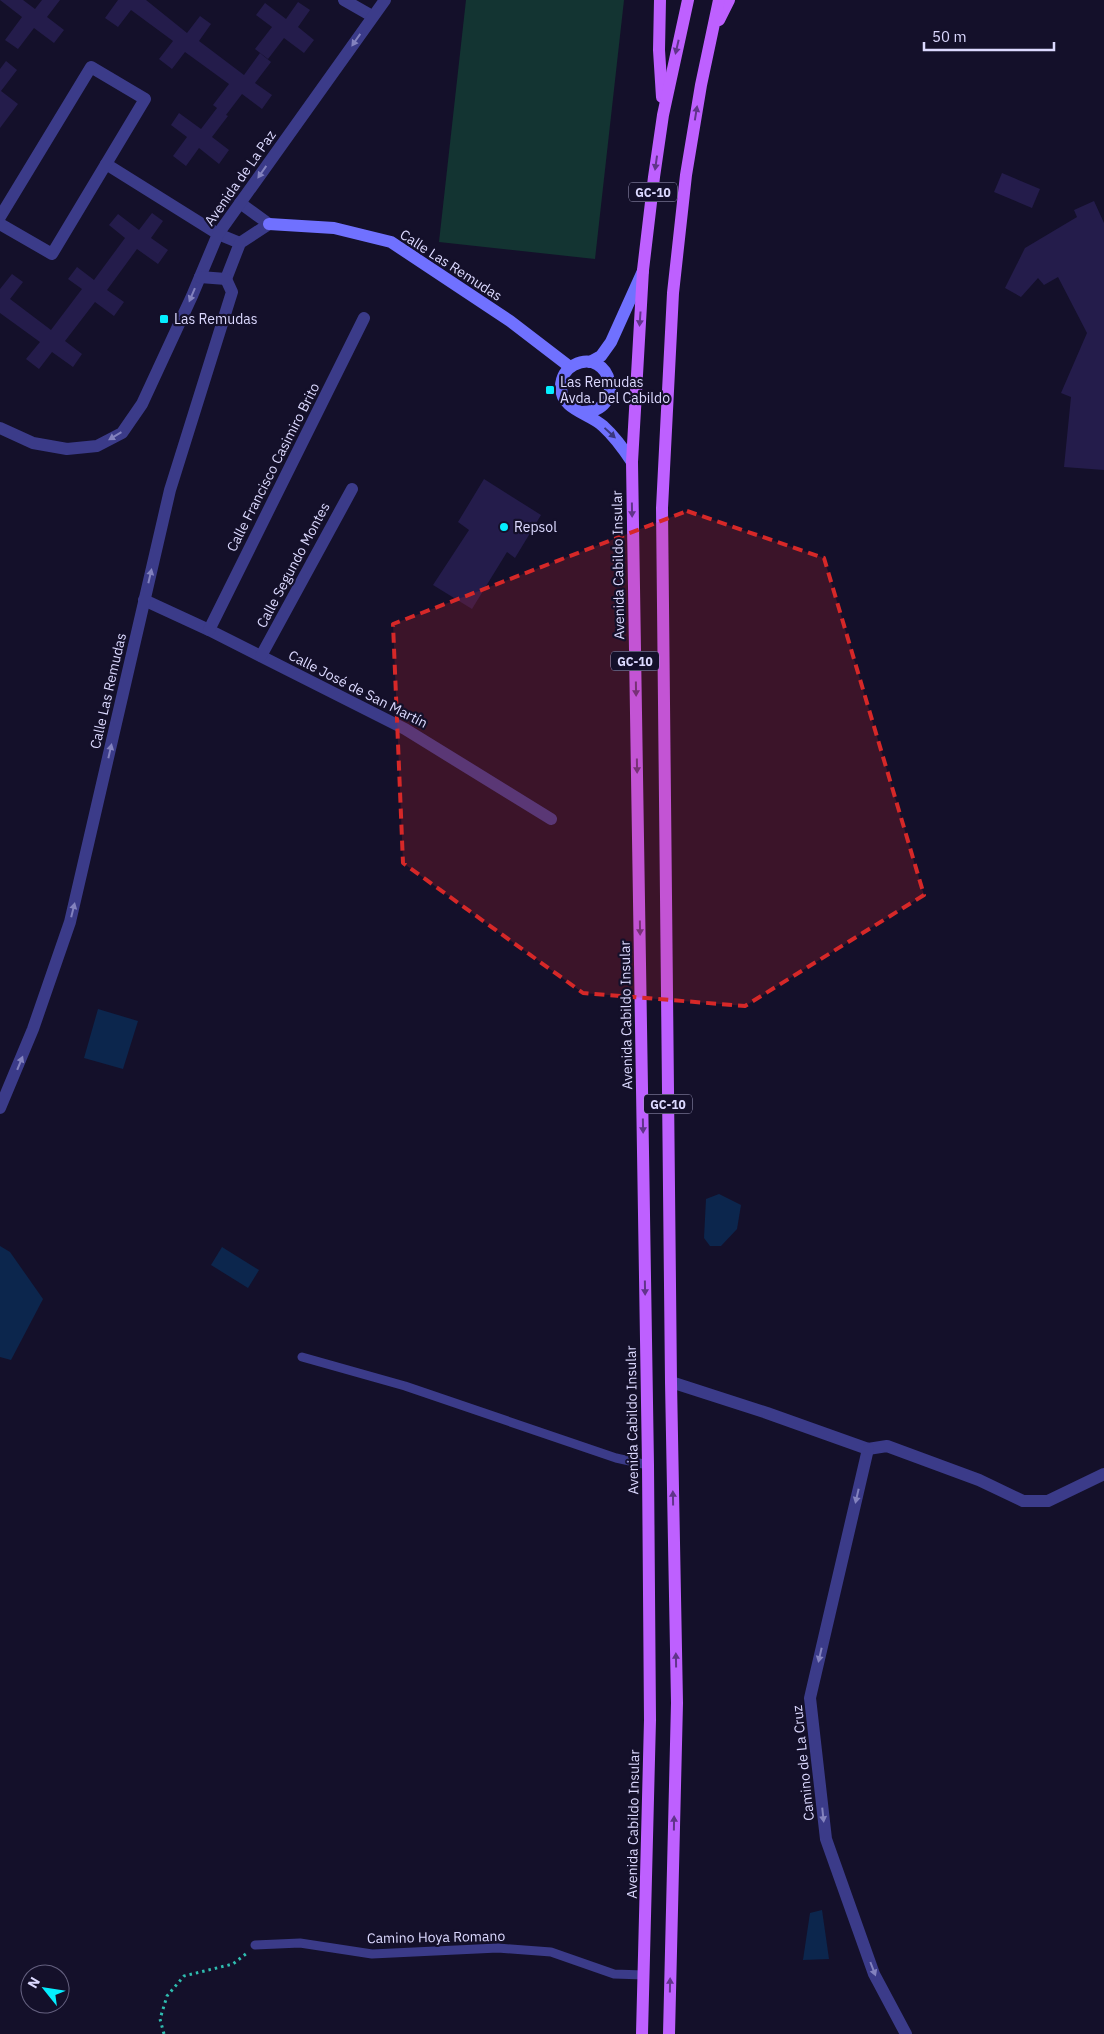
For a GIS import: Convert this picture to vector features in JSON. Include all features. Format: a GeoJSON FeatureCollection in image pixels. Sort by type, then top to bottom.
{"type":"FeatureCollection","features":[{"type":"Feature","properties":{"kind":"main road"},"geometry":{"type":"LineString","coordinates":[[660,0],[659,50],[664,115]]}},
{"type":"Feature","properties":{"kind":"main road","name":"Avenida Cabildo Insular"},"geometry":{"type":"LineString","coordinates":[[642,2034],[650,1720],[648,1465],[632,462],[643,270],[664,115],[688,0]]}},
{"type":"Feature","properties":{"kind":"main road","name":"GC-10"},"geometry":{"type":"LineString","coordinates":[[669,2034],[677,1703],[671,1382],[662,508],[673,293],[686,175],[701,84],[719,0]]}},
{"type":"Feature","properties":{"kind":"main road"},"geometry":{"type":"LineString","coordinates":[[701,84],[720,19],[729,0]]}},
{"type":"Feature","properties":{"kind":"street"},"geometry":{"type":"LineString","coordinates":[[344,0],[372,16]]}},
{"type":"Feature","properties":{"kind":"street","name":"Avenida de La Paz"},"geometry":{"type":"LineString","coordinates":[[0,428],[33,443],[67,449],[97,446],[122,433],[142,404],[218,234],[384,0]]}},
{"type":"Feature","properties":{"kind":"street"},"geometry":{"type":"LineString","coordinates":[[0,216],[91,67],[145,99],[52,254],[0,224]]}},
{"type":"Feature","properties":{"kind":"street"},"geometry":{"type":"LineString","coordinates":[[106,164],[218,234],[240,243],[269,224],[240,203]]}},
{"type":"Feature","properties":{"kind":"street","name":"Calle Las Remudas"},"geometry":{"type":"LineString","coordinates":[[269,224],[334,228],[392,242],[510,321],[570,367]]}},
{"type":"Feature","properties":{"kind":"street","name":"Calle Las Remudas"},"geometry":{"type":"LineString","coordinates":[[0,1108],[33,1029],[70,922],[170,490],[232,292],[226,279],[240,243]]}},
{"type":"Feature","properties":{"kind":"street"},"geometry":{"type":"LineString","coordinates":[[590,362],[600,356],[611,342],[643,270]]}},
{"type":"Feature","properties":{"kind":"street"},"geometry":{"type":"LineString","coordinates":[[200,277],[226,279]]}},
{"type":"Feature","properties":{"kind":"street","name":"Calle Francisco Casimiro Brito"},"geometry":{"type":"LineString","coordinates":[[209,630],[364,318]]}},
{"type":"Feature","properties":{"kind":"street"},"geometry":{"type":"LineString","coordinates":[[581,412],[598,409],[610,396],[610,378],[605,370],[590,362],[579,362],[570,367],[562,380],[562,396],[569,406],[601,424],[617,439],[632,462]]}},
{"type":"Feature","properties":{"kind":"street","name":"Calle Segundo Montes"},"geometry":{"type":"LineString","coordinates":[[261,656],[352,489]]}},
{"type":"Feature","properties":{"kind":"street","name":"Calle José de San Martín"},"geometry":{"type":"LineString","coordinates":[[144,600],[209,630],[405,729],[551,819]]}},
{"type":"Feature","properties":{"kind":"street"},"geometry":{"type":"LineString","coordinates":[[671,1382],[767,1413],[868,1449],[887,1446],[980,1480],[1023,1502],[1048,1501],[1104,1474]]}},
{"type":"Feature","properties":{"kind":"street","name":"Camino de La Cruz"},"geometry":{"type":"LineString","coordinates":[[868,1449],[810,1698],[826,1839],[874,1974],[906,2034]]}},
{"type":"Feature","properties":{"kind":"lane"},"geometry":{"type":"LineString","coordinates":[[302,1357],[405,1386],[616,1458],[648,1465]]}},
{"type":"Feature","properties":{"kind":"lane","name":"Camino Hoya Romano"},"geometry":{"type":"LineString","coordinates":[[255,1945],[300,1943],[372,1954],[498,1948],[551,1952],[614,1974],[644,1975]]}},
{"type":"Feature","properties":{"kind":"path"},"geometry":{"type":"LineString","coordinates":[[164,2034],[160,2019],[167,1996],[184,1976],[233,1964],[255,1945]]}},
{"type":"Feature","properties":{"kind":"highlighted area"},"geometry":{"type":"Polygon","coordinates":[[[687,511],[824,558],[924,895],[745,1006],[583,993],[403,863],[393,624],[687,511]]]}},
{"type":"Feature","properties":{"kind":"green space"},"geometry":{"type":"Polygon","coordinates":[[[466,0],[624,0],[595,259],[439,242],[466,0]]]}},
{"type":"Feature","properties":{"kind":"water"},"geometry":{"type":"Polygon","coordinates":[[[98,1009],[138,1021],[123,1069],[84,1058],[98,1009]]]}},
{"type":"Feature","properties":{"kind":"water"},"geometry":{"type":"Polygon","coordinates":[[[719,1194],[741,1205],[737,1229],[721,1246],[710,1246],[704,1238],[706,1199],[719,1194]]]}},
{"type":"Feature","properties":{"kind":"water"},"geometry":{"type":"Polygon","coordinates":[[[0,1246],[10,1252],[43,1299],[11,1360],[0,1357],[0,1246]]]}},
{"type":"Feature","properties":{"kind":"water"},"geometry":{"type":"Polygon","coordinates":[[[222,1247],[259,1270],[248,1288],[211,1265],[222,1247]]]}},
{"type":"Feature","properties":{"kind":"water"},"geometry":{"type":"Polygon","coordinates":[[[822,1910],[829,1959],[803,1960],[810,1913],[822,1910]]]}},
{"type":"Feature","properties":{"kind":"building"},"geometry":{"type":"Polygon","coordinates":[[[0,0],[23,0],[35,9],[42,0],[60,0],[47,17],[64,30],[54,43],[34,28],[18,49],[5,40],[22,17],[0,0]]]}},
{"type":"Feature","properties":{"kind":"building"},"geometry":{"type":"Polygon","coordinates":[[[118,0],[146,0],[187,33],[200,16],[211,24],[199,41],[244,75],[260,53],[271,62],[255,83],[272,95],[262,109],[242,94],[212,137],[229,150],[219,164],[199,148],[186,166],[173,156],[187,137],[171,125],[179,113],[201,129],[217,108],[213,105],[229,84],[185,52],[172,69],[159,59],[173,41],[131,10],[118,27],[105,18],[118,0]]]}},
{"type":"Feature","properties":{"kind":"building"},"geometry":{"type":"Polygon","coordinates":[[[298,2],[310,10],[298,27],[314,40],[304,53],[284,38],[268,59],[255,49],[272,27],[256,15],[265,3],[286,19],[298,2]]]}},
{"type":"Feature","properties":{"kind":"building"},"geometry":{"type":"Polygon","coordinates":[[[6,61],[17,70],[1,91],[18,104],[0,128],[0,69],[6,61]]]}},
{"type":"Feature","properties":{"kind":"building"},"geometry":{"type":"Polygon","coordinates":[[[1002,173],[1040,189],[1032,208],[994,192],[1002,173]]]}},
{"type":"Feature","properties":{"kind":"building"},"geometry":{"type":"Polygon","coordinates":[[[1094,201],[1104,223],[1104,470],[1064,467],[1071,397],[1061,393],[1087,333],[1058,277],[1044,285],[1038,278],[1021,297],[1005,288],[1025,248],[1077,217],[1074,210],[1094,201]]]}},
{"type":"Feature","properties":{"kind":"building"},"geometry":{"type":"Polygon","coordinates":[[[152,213],[163,221],[151,238],[168,250],[158,264],[137,249],[107,290],[124,302],[114,316],[95,302],[65,341],[82,354],[73,367],[52,352],[39,369],[26,359],[40,342],[0,313],[0,289],[12,274],[23,282],[10,299],[51,330],[82,289],[68,279],[77,267],[94,280],[125,238],[109,225],[118,214],[139,230],[152,213]]]}},
{"type":"Feature","properties":{"kind":"building"},"geometry":{"type":"Polygon","coordinates":[[[484,479],[541,515],[515,558],[507,552],[472,609],[433,585],[469,530],[458,522],[484,479]]]}},
{"type":"Feature","properties":{"kind":"place","name":"Las Remudas"},"geometry":{"type":"Point","coordinates":[164,319]}},
{"type":"Feature","properties":{"kind":"place","name":"Las Remudas Avda. Del Cabildo"},"geometry":{"type":"Point","coordinates":[550,390]}},
{"type":"Feature","properties":{"kind":"place","name":"Repsol"},"geometry":{"type":"Point","coordinates":[504,527]}}]}
